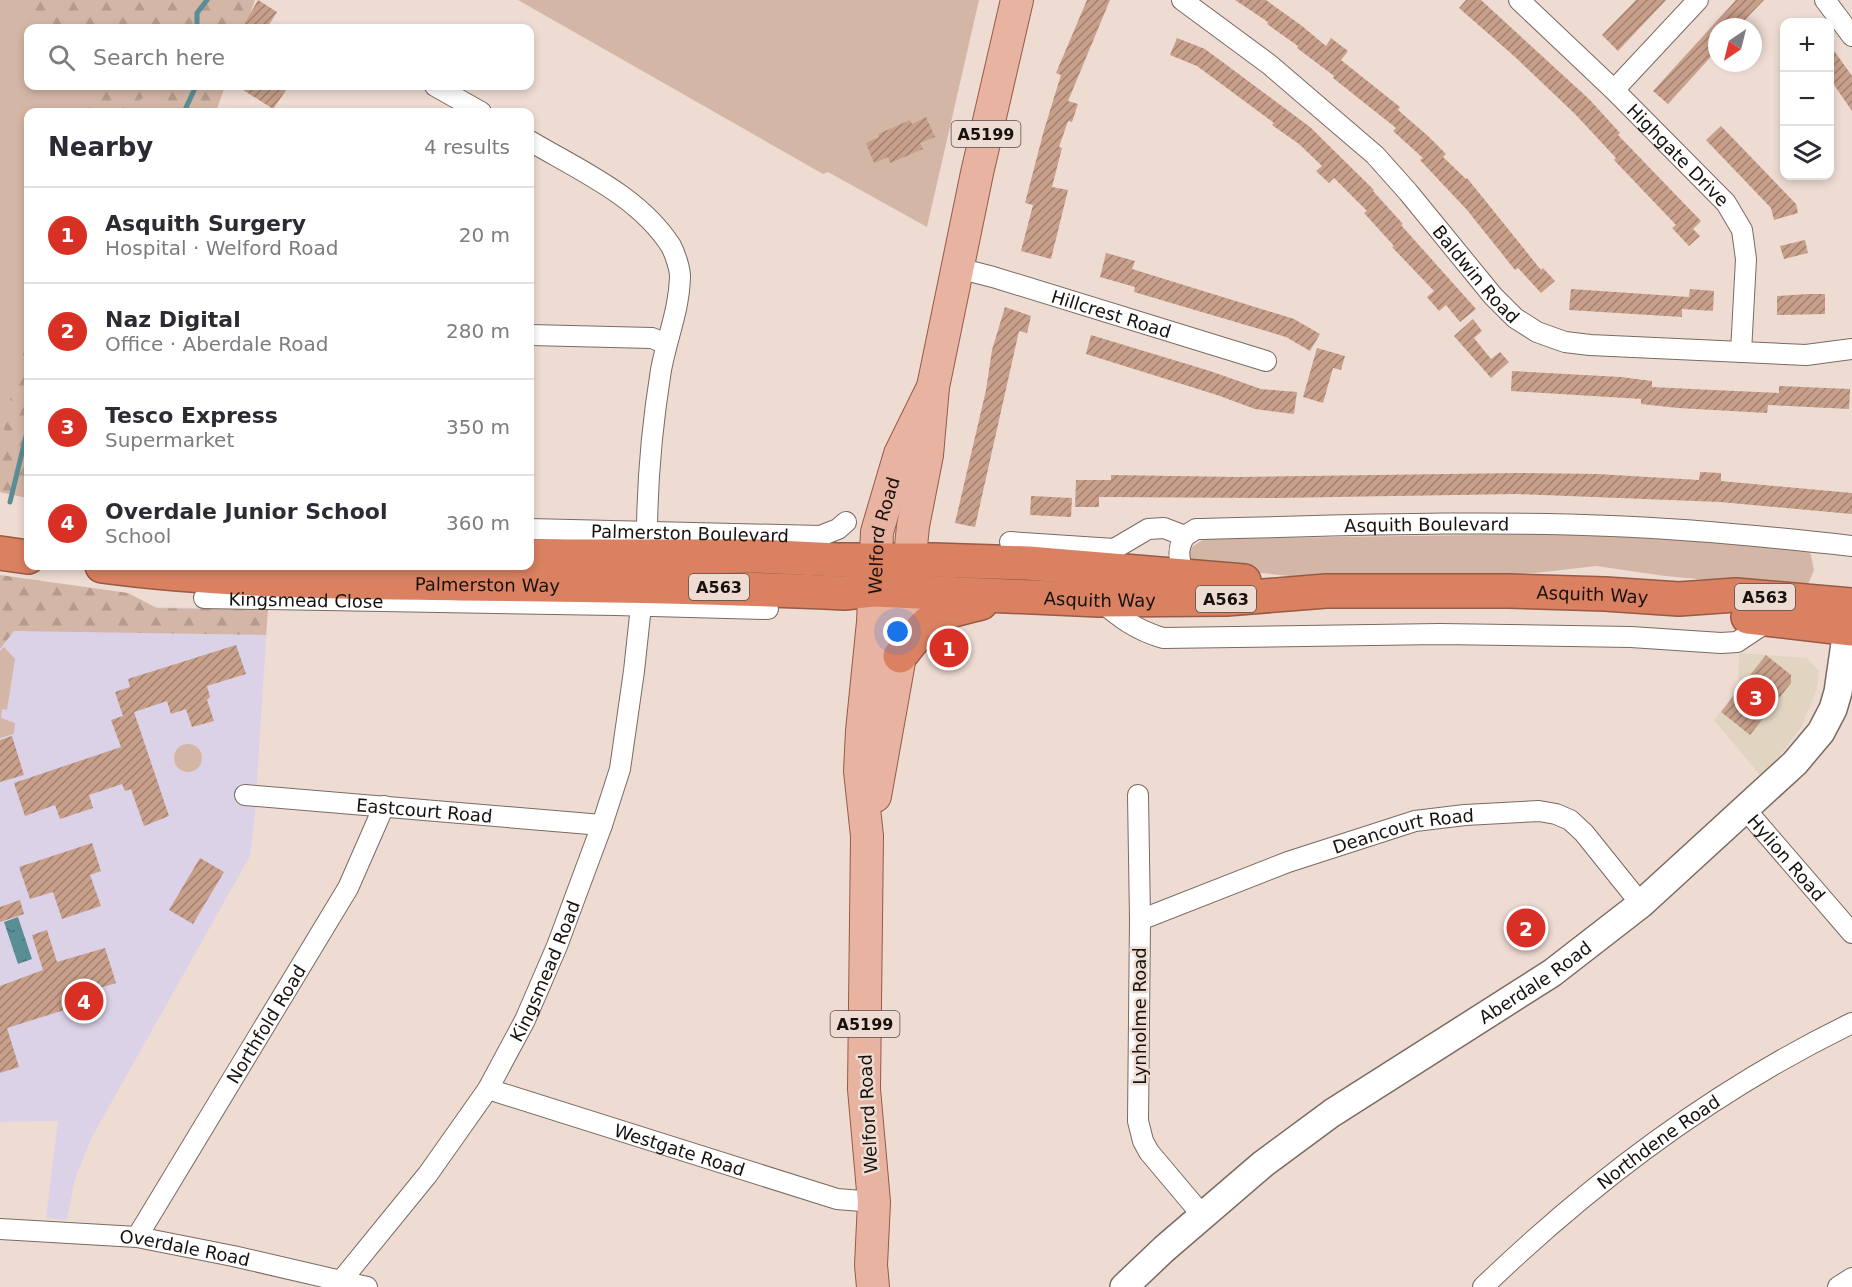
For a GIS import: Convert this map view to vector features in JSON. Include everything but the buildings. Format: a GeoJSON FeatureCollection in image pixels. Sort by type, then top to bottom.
{"type":"FeatureCollection","features":[{"type":"Feature","properties":{"kind":"highway","name":"Palmerston Way"},"geometry":{"type":"LineString","coordinates":[[534,556],[646,544],[759,556],[874,575]]}},
{"type":"Feature","properties":{"kind":"highway"},"geometry":{"type":"LineString","coordinates":[[646,544],[649,566],[655,572],[726,587]]}},
{"type":"Feature","properties":{"kind":"highway","name":"Asquith Way"},"geometry":{"type":"LineString","coordinates":[[874,575],[909,560],[1028,563],[1185,575],[1326,591]]}},
{"type":"Feature","properties":{"kind":"highway","name":"Palmerston Way"},"geometry":{"type":"LineString","coordinates":[[147,570],[236,578],[336,582],[726,587],[843,593],[874,575]]}},
{"type":"Feature","properties":{"kind":"highway","name":"Asquith Way"},"geometry":{"type":"LineString","coordinates":[[874,575],[907,592],[1003,597],[1099,600],[1215,599],[1326,591],[1509,591],[1679,599],[1736,595],[1851,614]]}},
{"type":"Feature","properties":{"kind":"highway","name":"A563"},"geometry":{"type":"LineString","coordinates":[[900,656],[920,631],[937,617],[1003,597]]}},
{"type":"Feature","properties":{"kind":"highway","name":"Asquith Way"},"geometry":{"type":"LineString","coordinates":[[1679,599],[1733,615],[1770,620],[1851,614]]}},
{"type":"Feature","properties":{"kind":"main road","name":"Welford Road"},"geometry":{"type":"LineString","coordinates":[[867,836],[900,656],[913,526],[927,454],[933,387],[977,173],[1017,0]]}},
{"type":"Feature","properties":{"kind":"main road","name":"Welford Road"},"geometry":{"type":"LineString","coordinates":[[873,1287],[871,1265],[874,1208],[864,1089],[867,836],[860,771],[873,622],[877,532],[900,454],[933,387]]}},
{"type":"Feature","properties":{"kind":"main road","name":"Welford Road"},"geometry":{"type":"LineString","coordinates":[[874,1208],[895,1287]]}},
{"type":"Feature","properties":{"kind":"street","name":"Baldwin Road"},"geometry":{"type":"LineString","coordinates":[[1182,0],[1270,65],[1375,155],[1493,296],[1515,318],[1537,332],[1565,342],[1581,344],[1806,355],[1852,349]]}},
{"type":"Feature","properties":{"kind":"street","name":"Highgate Drive"},"geometry":{"type":"LineString","coordinates":[[1519,0],[1614,90],[1726,203],[1742,230],[1746,259],[1741,352]]}},
{"type":"Feature","properties":{"kind":"street"},"geometry":{"type":"LineString","coordinates":[[1826,0],[1852,36]]}},
{"type":"Feature","properties":{"kind":"street"},"geometry":{"type":"LineString","coordinates":[[1614,90],[1692,6]]}},
{"type":"Feature","properties":{"kind":"street"},"geometry":{"type":"LineString","coordinates":[[442,90],[474,108]]}},
{"type":"Feature","properties":{"kind":"street"},"geometry":{"type":"LineString","coordinates":[[534,143],[613,189],[650,218],[672,248],[680,273],[676,315],[666,344],[650,445],[646,544]]}},
{"type":"Feature","properties":{"kind":"street","name":"Hillcrest Road"},"geometry":{"type":"LineString","coordinates":[[958,268],[1004,280],[1266,361]]}},
{"type":"Feature","properties":{"kind":"street"},"geometry":{"type":"LineString","coordinates":[[534,335],[652,338],[666,344]]}},
{"type":"Feature","properties":{"kind":"street","name":"Palmerston Boulevard"},"geometry":{"type":"LineString","coordinates":[[534,530],[646,544],[820,536],[838,529],[846,522]]}},
{"type":"Feature","properties":{"kind":"street","name":"Asquith Boulevard"},"geometry":{"type":"LineString","coordinates":[[1010,542],[1114,549],[1148,529],[1164,528],[1185,536],[1196,529],[1471,524],[1587,525],[1730,533],[1852,546]]}},
{"type":"Feature","properties":{"kind":"street"},"geometry":{"type":"LineString","coordinates":[[1185,536],[1179,553],[1185,575]]}},
{"type":"Feature","properties":{"kind":"street","name":"Kingsmead Close"},"geometry":{"type":"LineString","coordinates":[[204,598],[768,609]]}},
{"type":"Feature","properties":{"kind":"street"},"geometry":{"type":"LineString","coordinates":[[1099,600],[1118,617],[1142,632],[1163,638],[1440,634],[1630,637],[1722,643],[1737,642],[1770,620]]}},
{"type":"Feature","properties":{"kind":"street","name":"Kingsmead Road"},"geometry":{"type":"LineString","coordinates":[[339,1284],[428,1174],[488,1089],[525,1020],[552,957],[602,825],[620,769],[634,671],[640,606]]}},
{"type":"Feature","properties":{"kind":"street","name":"Aberdale Road"},"geometry":{"type":"LineString","coordinates":[[1124,1287],[1202,1215],[1263,1164],[1324,1120],[1552,973],[1641,904],[1795,763],[1821,732],[1846,676],[1851,614]]}},
{"type":"Feature","properties":{"kind":"street","name":"Eastcourt Road"},"geometry":{"type":"LineString","coordinates":[[245,795],[602,825]]}},
{"type":"Feature","properties":{"kind":"street","name":"Lynholme Road"},"geometry":{"type":"LineString","coordinates":[[1138,795],[1140,920],[1138,1121],[1149,1152],[1202,1215]]}},
{"type":"Feature","properties":{"kind":"street","name":"Northfold Road"},"geometry":{"type":"LineString","coordinates":[[137,1237],[348,888],[384,806]]}},
{"type":"Feature","properties":{"kind":"street","name":"Hylion Road"},"geometry":{"type":"LineString","coordinates":[[1745,809],[1852,933]]}},
{"type":"Feature","properties":{"kind":"street","name":"Deancourt Road"},"geometry":{"type":"LineString","coordinates":[[1140,920],[1288,862],[1415,821],[1465,815],[1539,811],[1556,814],[1569,820],[1584,833],[1641,904]]}},
{"type":"Feature","properties":{"kind":"street","name":"Northdene Road"},"geometry":{"type":"LineString","coordinates":[[1487,1286],[1564,1214],[1660,1138],[1750,1077],[1852,1023]]}},
{"type":"Feature","properties":{"kind":"street","name":"Westgate Road"},"geometry":{"type":"LineString","coordinates":[[488,1089],[837,1199],[874,1208]]}},
{"type":"Feature","properties":{"kind":"street","name":"Overdale Road"},"geometry":{"type":"LineString","coordinates":[[0,1229],[137,1237],[339,1284],[368,1287]]}},
{"type":"Feature","properties":{"kind":"street"},"geometry":{"type":"LineString","coordinates":[[1838,1287],[1852,1278]]}},
{"type":"Feature","properties":{"kind":"shaded area"},"geometry":{"type":"Polygon","coordinates":[[[0,590],[138,606],[268,610],[255,813],[250,856],[92,1137],[75,1179],[67,1220],[46,1218],[58,1121],[0,1122],[0,590]]]}},
{"type":"Feature","properties":{"kind":"shaded area"},"geometry":{"type":"Polygon","coordinates":[[[1739,653],[1807,658],[1819,671],[1817,689],[1802,726],[1778,758],[1760,775],[1714,720],[1738,688],[1739,653]]]}},
{"type":"Feature","properties":{"kind":"green space"},"geometry":{"type":"Polygon","coordinates":[[[0,0],[249,0],[237,24],[24,24],[24,90],[203,90],[194,108],[24,108],[24,497],[0,492],[0,0]]]}},
{"type":"Feature","properties":{"kind":"green space"},"geometry":{"type":"Polygon","coordinates":[[[34,0],[255,0],[246,24],[37,24],[34,0]]]}},
{"type":"Feature","properties":{"kind":"green space"},"geometry":{"type":"Polygon","coordinates":[[[518,0],[979,0],[927,227],[828,172],[823,174],[518,0]]]}},
{"type":"Feature","properties":{"kind":"green space"},"geometry":{"type":"Polygon","coordinates":[[[78,90],[154,90],[128,108],[84,108],[78,90]]]}},
{"type":"Feature","properties":{"kind":"green space"},"geometry":{"type":"Polygon","coordinates":[[[160,90],[224,90],[217,108],[157,108],[160,90]]]}},
{"type":"Feature","properties":{"kind":"green space"},"geometry":{"type":"Polygon","coordinates":[[[24,352],[24,497],[0,492],[0,448],[14,381],[24,352]]]}},
{"type":"Feature","properties":{"kind":"green space"},"geometry":{"type":"Polygon","coordinates":[[[1550,534],[1643,536],[1810,551],[1814,570],[1806,589],[1665,576],[1596,566],[1535,573],[1328,580],[1195,566],[1187,559],[1192,547],[1204,539],[1550,534]]]}},
{"type":"Feature","properties":{"kind":"green space"},"geometry":{"type":"Polygon","coordinates":[[[0,575],[128,593],[157,608],[268,610],[266,635],[14,631],[0,649],[0,575]]]}},
{"type":"Feature","properties":{"kind":"green space"},"geometry":{"type":"Polygon","coordinates":[[[4,647],[15,659],[7,710],[2,709],[1,718],[15,723],[14,734],[0,738],[0,651],[4,647]]]}},
{"type":"Feature","properties":{"kind":"green space"},"geometry":{"type":"Polygon","coordinates":[[[188,744],[198,748],[202,758],[198,768],[188,772],[178,768],[174,758],[178,748],[188,744]]]}},
{"type":"Feature","properties":{"kind":"water"},"geometry":{"type":"Polygon","coordinates":[[[18,917],[32,959],[18,964],[4,922],[18,917]]]}},
{"type":"Feature","properties":{"kind":"waterway"},"geometry":{"type":"LineString","coordinates":[[197,24],[197,13],[207,0]]}},
{"type":"Feature","properties":{"kind":"waterway"},"geometry":{"type":"LineString","coordinates":[[186,108],[194,90]]}},
{"type":"Feature","properties":{"kind":"waterway"},"geometry":{"type":"LineString","coordinates":[[10,502],[24,444]]}},
{"type":"Feature","properties":{"kind":"place","name":"Asquith Surgery"},"geometry":{"type":"Point","coordinates":[949,648]}},
{"type":"Feature","properties":{"kind":"place","name":"Tesco Express"},"geometry":{"type":"Point","coordinates":[1756,697]}},
{"type":"Feature","properties":{"kind":"place","name":"Naz Digital"},"geometry":{"type":"Point","coordinates":[1526,928]}},
{"type":"Feature","properties":{"kind":"place","name":"Overdale Junior School"},"geometry":{"type":"Point","coordinates":[84,1001]}}]}
